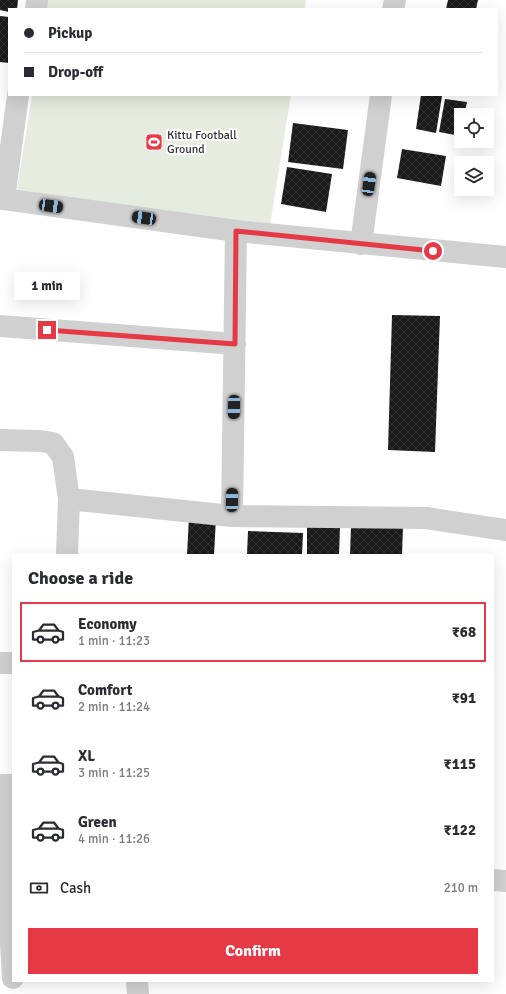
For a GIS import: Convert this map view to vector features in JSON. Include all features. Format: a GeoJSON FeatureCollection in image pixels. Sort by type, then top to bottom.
{"type":"FeatureCollection","features":[{"type":"Feature","properties":{"kind":"street"},"geometry":{"type":"LineString","coordinates":[[361,244],[381,96]]}},
{"type":"Feature","properties":{"kind":"street"},"geometry":{"type":"LineString","coordinates":[[12,99],[2,199],[236,231],[506,258]]}},
{"type":"Feature","properties":{"kind":"street"},"geometry":{"type":"LineString","coordinates":[[232,516],[236,231]]}},
{"type":"Feature","properties":{"kind":"street"},"geometry":{"type":"LineString","coordinates":[[0,326],[235,344]]}},
{"type":"Feature","properties":{"kind":"street"},"geometry":{"type":"LineString","coordinates":[[0,440],[40,441],[54,444],[63,457],[69,499],[67,554]]}},
{"type":"Feature","properties":{"kind":"street"},"geometry":{"type":"LineString","coordinates":[[69,499],[232,516],[426,518],[506,530]]}},
{"type":"Feature","properties":{"kind":"street"},"geometry":{"type":"LineString","coordinates":[[0,664],[12,663]]}},
{"type":"Feature","properties":{"kind":"street"},"geometry":{"type":"LineString","coordinates":[[5,785],[12,954]]}},
{"type":"Feature","properties":{"kind":"street"},"geometry":{"type":"LineString","coordinates":[[494,880],[506,881]]}},
{"type":"Feature","properties":{"kind":"street"},"geometry":{"type":"LineString","coordinates":[[13,982],[14,994]]}},
{"type":"Feature","properties":{"kind":"street"},"geometry":{"type":"LineString","coordinates":[[137,982],[138,994]]}},
{"type":"Feature","properties":{"kind":"shaded area"},"geometry":{"type":"Polygon","coordinates":[[[48,0],[306,0],[305,8],[46,8],[48,0]]]}},
{"type":"Feature","properties":{"kind":"shaded area","name":"Kittu Football Ground"},"geometry":{"type":"Polygon","coordinates":[[[32,96],[291,96],[269,231],[17,189],[32,96]]]}},
{"type":"Feature","properties":{"kind":"building"},"geometry":{"type":"Polygon","coordinates":[[[0,0],[18,0],[17,8],[8,8],[8,12],[0,10],[0,0]]]}},
{"type":"Feature","properties":{"kind":"building"},"geometry":{"type":"Polygon","coordinates":[[[448,0],[478,0],[476,8],[446,8],[448,0]]]}},
{"type":"Feature","properties":{"kind":"building"},"geometry":{"type":"Polygon","coordinates":[[[0,16],[8,17],[8,63],[0,62],[0,16]]]}},
{"type":"Feature","properties":{"kind":"building"},"geometry":{"type":"Polygon","coordinates":[[[421,96],[442,96],[436,133],[416,129],[421,96]]]}},
{"type":"Feature","properties":{"kind":"building"},"geometry":{"type":"Polygon","coordinates":[[[445,99],[467,102],[466,108],[454,108],[454,135],[439,132],[445,99]]]}},
{"type":"Feature","properties":{"kind":"building"},"geometry":{"type":"Polygon","coordinates":[[[293,123],[348,130],[343,169],[288,162],[293,123]]]}},
{"type":"Feature","properties":{"kind":"building"},"geometry":{"type":"Polygon","coordinates":[[[402,149],[446,156],[441,186],[397,178],[402,149]]]}},
{"type":"Feature","properties":{"kind":"building"},"geometry":{"type":"Polygon","coordinates":[[[287,167],[332,174],[326,212],[281,204],[287,167]]]}},
{"type":"Feature","properties":{"kind":"building"},"geometry":{"type":"Polygon","coordinates":[[[392,315],[440,316],[435,452],[388,450],[392,315]]]}},
{"type":"Feature","properties":{"kind":"building"},"geometry":{"type":"Polygon","coordinates":[[[189,517],[216,518],[214,554],[187,554],[189,517]]]}},
{"type":"Feature","properties":{"kind":"building"},"geometry":{"type":"Polygon","coordinates":[[[307,526],[340,527],[339,554],[307,554],[307,526]]]}},
{"type":"Feature","properties":{"kind":"building"},"geometry":{"type":"Polygon","coordinates":[[[351,526],[403,527],[402,554],[350,554],[351,526]]]}},
{"type":"Feature","properties":{"kind":"building"},"geometry":{"type":"Polygon","coordinates":[[[248,531],[303,533],[302,554],[247,554],[248,531]]]}},
{"type":"Feature","properties":{"kind":"place","name":"Kittu Football Ground"},"geometry":{"type":"Point","coordinates":[154,142]}},
{"type":"Feature","properties":{"kind":"route"},"geometry":{"type":"LineString","coordinates":[[47,330],[235,344],[236,231],[433,251]]}}]}
